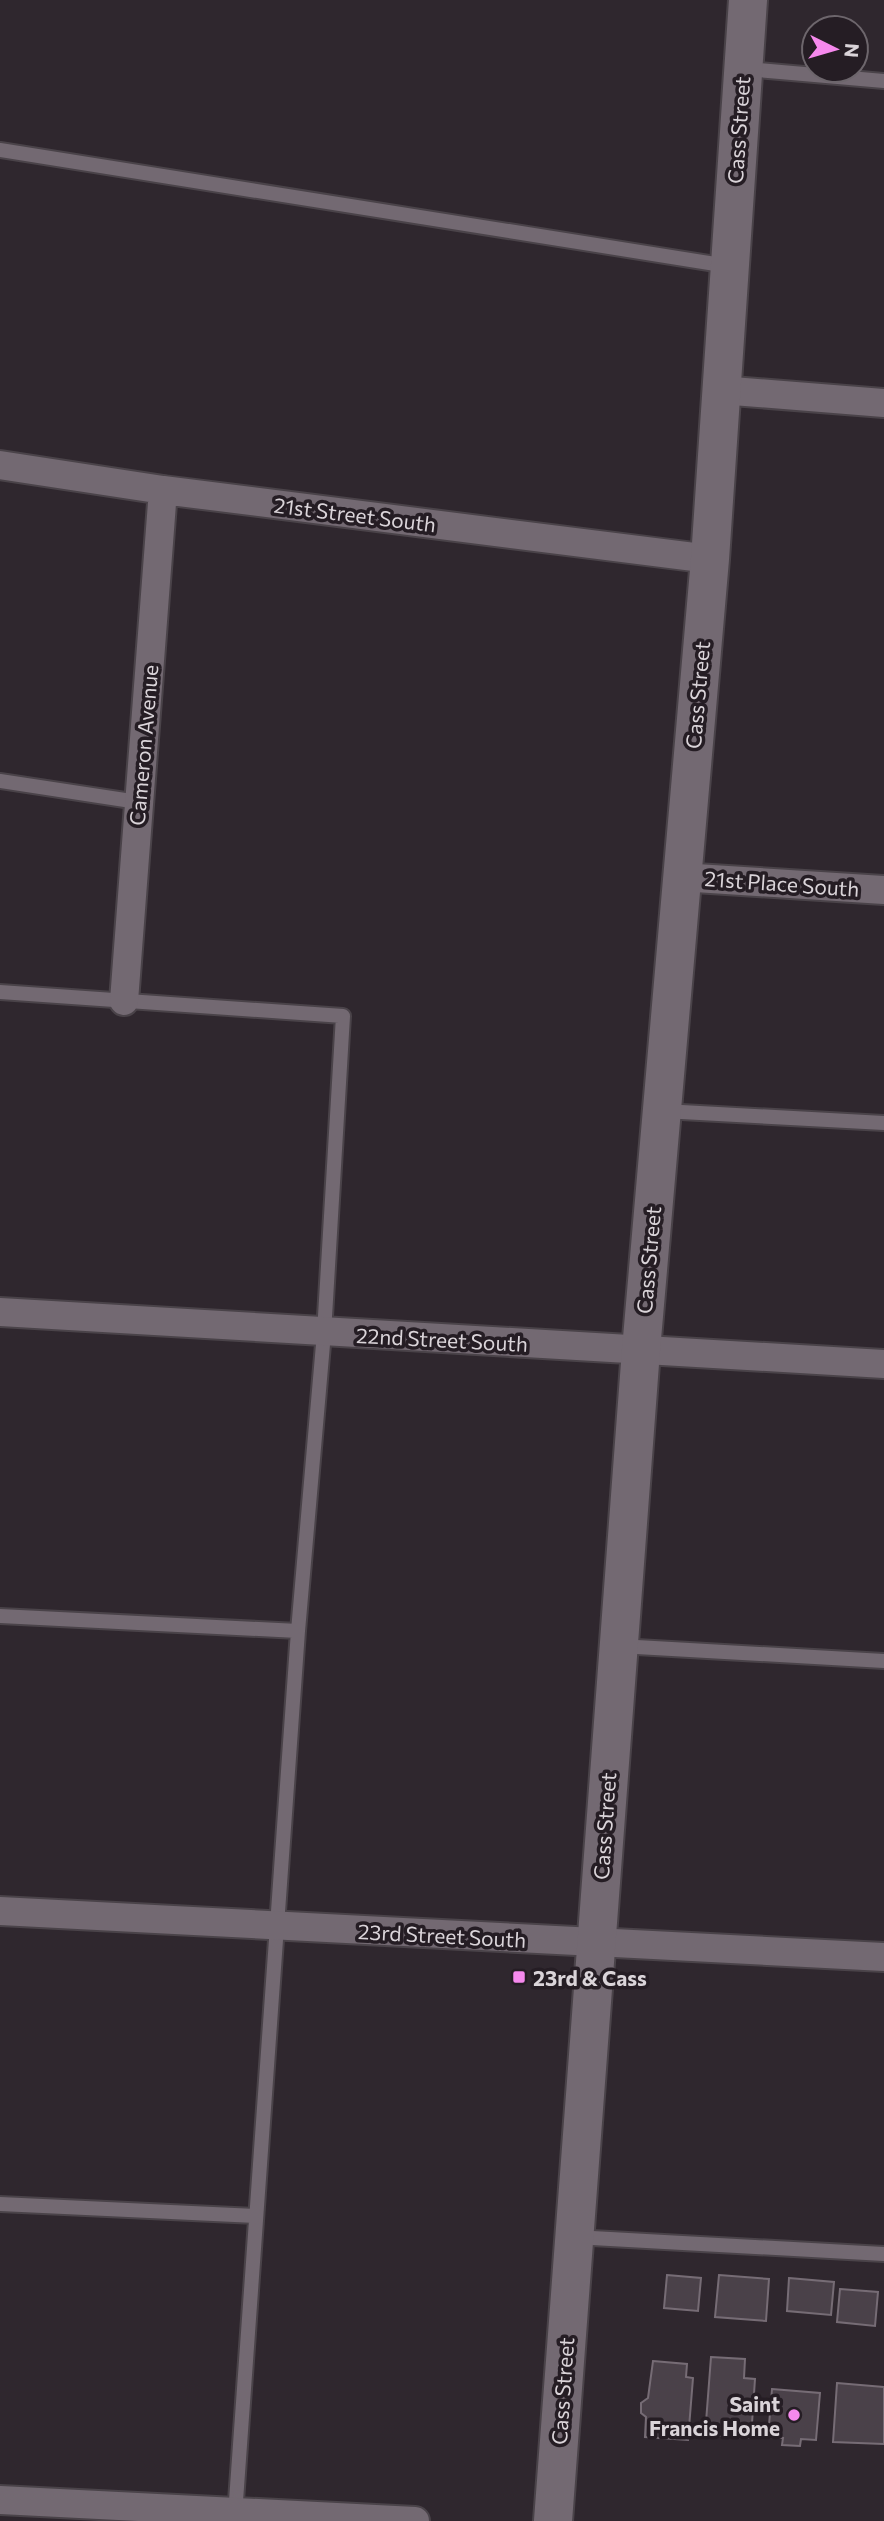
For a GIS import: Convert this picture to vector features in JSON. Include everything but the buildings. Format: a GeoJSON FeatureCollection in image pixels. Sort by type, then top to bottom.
{"type":"FeatureCollection","features":[{"type":"Feature","properties":{"kind":"street","name":"Cass Street"},"geometry":{"type":"LineString","coordinates":[[553,2521],[617,1646],[680,877],[710,559],[748,0]]}},
{"type":"Feature","properties":{"kind":"street"},"geometry":{"type":"LineString","coordinates":[[720,390],[884,403]]}},
{"type":"Feature","properties":{"kind":"street","name":"21st Street South"},"geometry":{"type":"LineString","coordinates":[[0,465],[163,490],[710,559]]}},
{"type":"Feature","properties":{"kind":"street","name":"Cameron Avenue"},"geometry":{"type":"LineString","coordinates":[[124,1001],[163,490]]}},
{"type":"Feature","properties":{"kind":"street","name":"21st Place South"},"geometry":{"type":"LineString","coordinates":[[680,877],[884,890]]}},
{"type":"Feature","properties":{"kind":"street","name":"22nd Street South"},"geometry":{"type":"LineString","coordinates":[[0,1312],[884,1364]]}},
{"type":"Feature","properties":{"kind":"street","name":"23rd Street South"},"geometry":{"type":"LineString","coordinates":[[0,1911],[276,1928],[884,1957]]}},
{"type":"Feature","properties":{"kind":"street"},"geometry":{"type":"LineString","coordinates":[[0,2500],[235,2517],[415,2521]]}},
{"type":"Feature","properties":{"kind":"lane"},"geometry":{"type":"LineString","coordinates":[[743,69],[884,81]]}},
{"type":"Feature","properties":{"kind":"lane"},"geometry":{"type":"LineString","coordinates":[[0,150],[729,266]]}},
{"type":"Feature","properties":{"kind":"lane"},"geometry":{"type":"LineString","coordinates":[[0,781],[138,802]]}},
{"type":"Feature","properties":{"kind":"lane"},"geometry":{"type":"LineString","coordinates":[[0,992],[343,1016],[324,1333],[298,1631],[235,2517]]}},
{"type":"Feature","properties":{"kind":"lane"},"geometry":{"type":"LineString","coordinates":[[661,1110],[884,1123]]}},
{"type":"Feature","properties":{"kind":"lane"},"geometry":{"type":"LineString","coordinates":[[0,1616],[298,1631]]}},
{"type":"Feature","properties":{"kind":"lane"},"geometry":{"type":"LineString","coordinates":[[617,1646],[884,1661]]}},
{"type":"Feature","properties":{"kind":"lane"},"geometry":{"type":"LineString","coordinates":[[0,2204],[256,2216]]}},
{"type":"Feature","properties":{"kind":"lane"},"geometry":{"type":"LineString","coordinates":[[573,2237],[884,2254]]}},
{"type":"Feature","properties":{"kind":"place","name":"23rd & Cass"},"geometry":{"type":"Point","coordinates":[519,1977]}},
{"type":"Feature","properties":{"kind":"place","name":"Saint Francis Home"},"geometry":{"type":"Point","coordinates":[794,2415]}}]}
